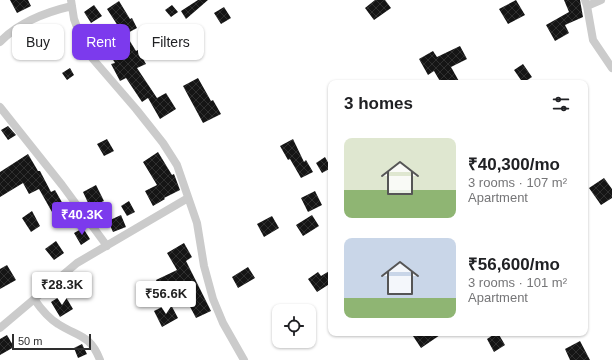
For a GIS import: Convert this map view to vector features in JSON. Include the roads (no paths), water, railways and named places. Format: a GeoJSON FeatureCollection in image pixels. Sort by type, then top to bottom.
{"type":"FeatureCollection","features":[{"type":"Feature","properties":{"kind":"street"},"geometry":{"type":"LineString","coordinates":[[601,0],[586,3],[593,40],[612,68]]}},
{"type":"Feature","properties":{"kind":"street"},"geometry":{"type":"LineString","coordinates":[[0,42],[5,36],[21,25],[43,14],[72,3],[74,19],[86,51],[136,109],[163,143],[177,165],[197,223],[204,266],[213,299],[223,323],[244,360]]}},
{"type":"Feature","properties":{"kind":"street"},"geometry":{"type":"LineString","coordinates":[[0,106],[107,246]]}},
{"type":"Feature","properties":{"kind":"street"},"geometry":{"type":"LineString","coordinates":[[0,328],[77,263],[188,198]]}},
{"type":"Feature","properties":{"kind":"street"},"geometry":{"type":"LineString","coordinates":[[34,299],[46,315],[58,324],[74,331],[90,342],[97,351],[100,360]]}}]}
